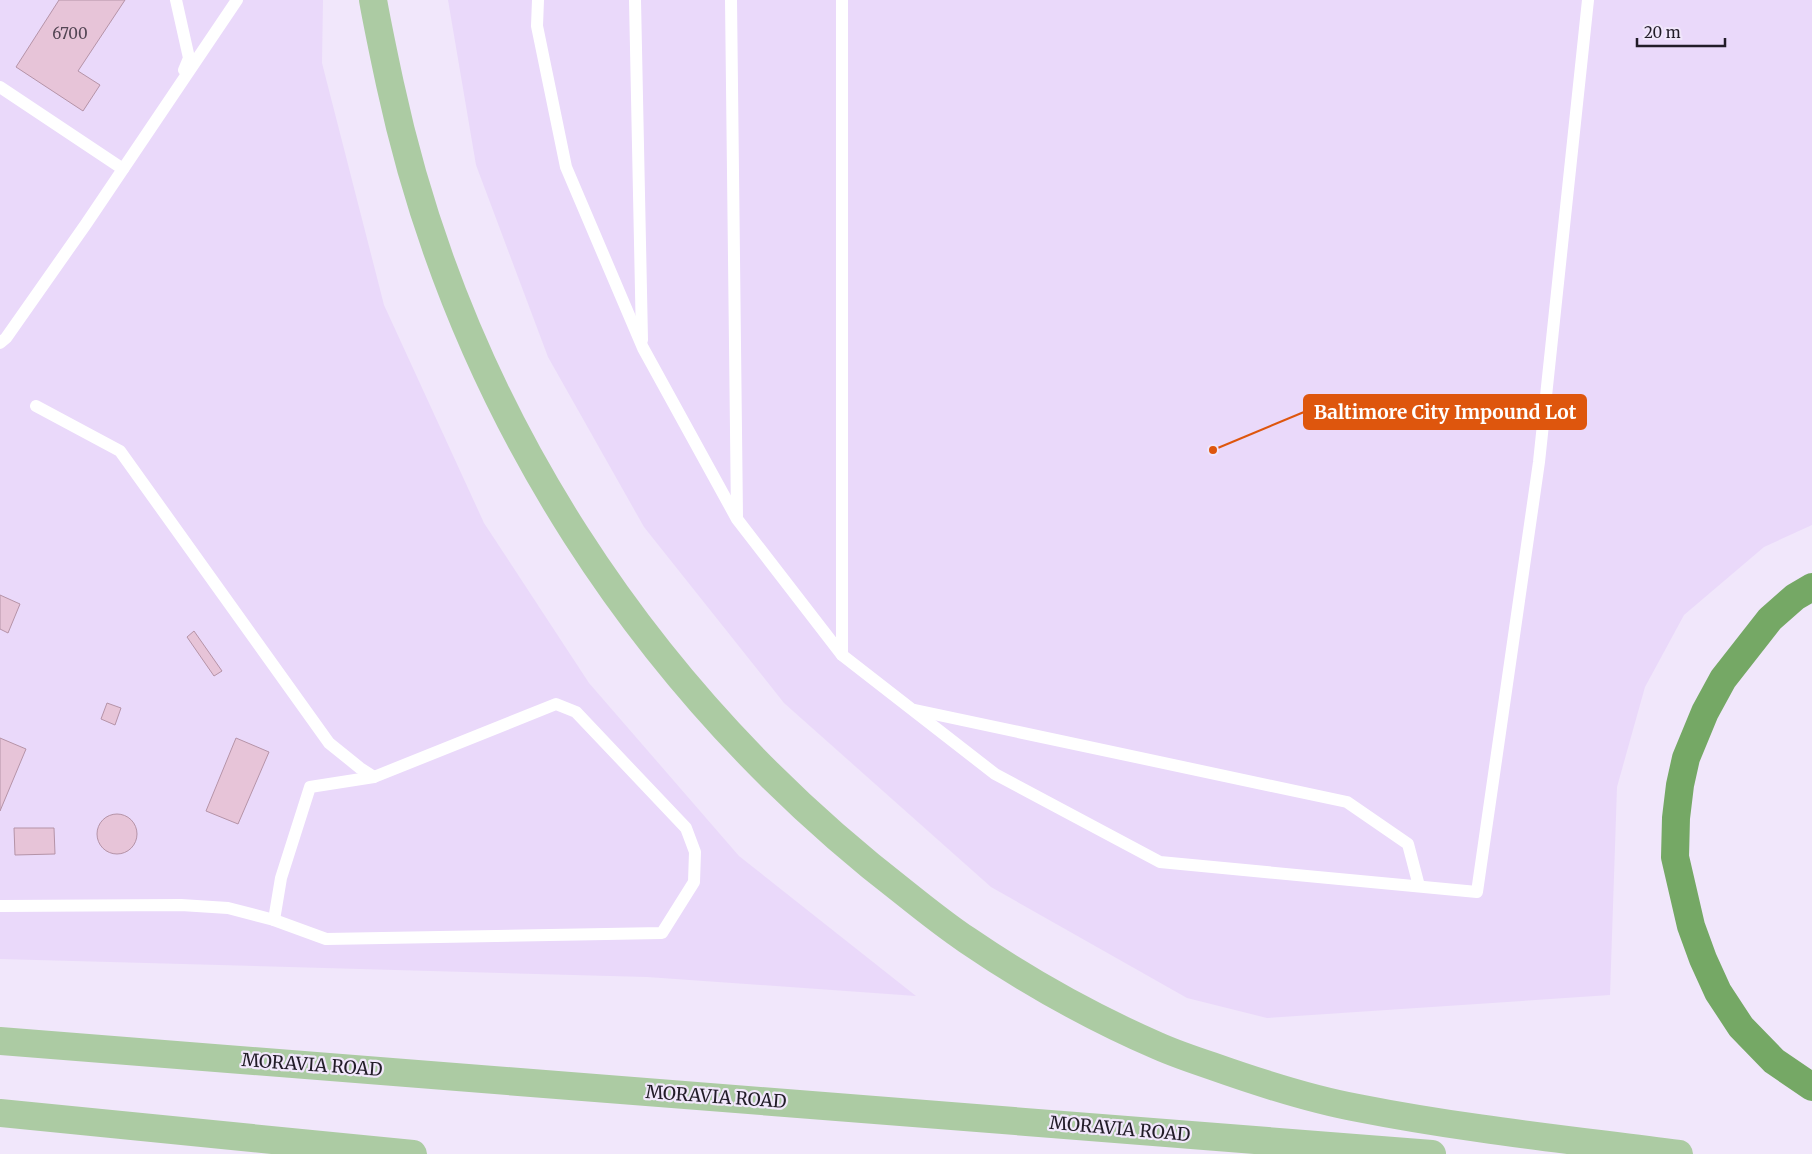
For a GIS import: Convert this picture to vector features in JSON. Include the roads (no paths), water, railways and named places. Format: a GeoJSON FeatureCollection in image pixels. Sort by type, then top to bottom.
{"type":"FeatureCollection","features":[{"type":"Feature","properties":{"kind":"highway"},"geometry":{"type":"LineString","coordinates":[[1812,587],[1795,597],[1770,619],[1723,680],[1705,712],[1686,758],[1680,785],[1676,818],[1675,857],[1691,926],[1718,992],[1741,1027],[1774,1061],[1812,1087]]}},
{"type":"Feature","properties":{"kind":"main road"},"geometry":{"type":"LineString","coordinates":[[373,0],[400,132],[428,226],[461,315],[497,396],[540,477],[584,550],[634,619],[705,706],[777,782],[860,858],[964,939],[1055,996],[1169,1051],[1258,1082],[1355,1108],[1488,1130],[1679,1154]]}},
{"type":"Feature","properties":{"kind":"main road","name":"MORAVIA ROAD"},"geometry":{"type":"LineString","coordinates":[[0,1041],[1432,1154]]}},
{"type":"Feature","properties":{"kind":"main road"},"geometry":{"type":"LineString","coordinates":[[0,1113],[413,1154]]}},
{"type":"Feature","properties":{"kind":"lane"},"geometry":{"type":"LineString","coordinates":[[176,0],[189,58],[179,84]]}},
{"type":"Feature","properties":{"kind":"lane"},"geometry":{"type":"LineString","coordinates":[[0,343],[6,338],[123,169],[237,0]]}},
{"type":"Feature","properties":{"kind":"lane"},"geometry":{"type":"LineString","coordinates":[[538,0],[537,26],[566,167],[642,348],[738,519],[842,655],[995,774],[1160,862],[1476,892],[1539,462],[1588,0]]}},
{"type":"Feature","properties":{"kind":"lane"},"geometry":{"type":"LineString","coordinates":[[635,0],[642,348]]}},
{"type":"Feature","properties":{"kind":"lane"},"geometry":{"type":"LineString","coordinates":[[731,0],[738,519]]}},
{"type":"Feature","properties":{"kind":"lane"},"geometry":{"type":"LineString","coordinates":[[842,0],[842,655]]}},
{"type":"Feature","properties":{"kind":"lane"},"geometry":{"type":"LineString","coordinates":[[0,87],[123,169]]}},
{"type":"Feature","properties":{"kind":"lane"},"geometry":{"type":"LineString","coordinates":[[36,406],[120,451],[329,743],[374,777]]}},
{"type":"Feature","properties":{"kind":"lane"},"geometry":{"type":"LineString","coordinates":[[0,906],[181,906],[228,908],[274,920],[326,939],[662,933],[694,882],[694,852],[686,828],[576,712],[556,704],[374,777],[310,787],[281,878],[274,920]]}},
{"type":"Feature","properties":{"kind":"lane"},"geometry":{"type":"LineString","coordinates":[[911,709],[1347,802],[1408,844],[1419,886]]}},
{"type":"Feature","properties":{"kind":"place","name":"Baltimore City Impound Lot"},"geometry":{"type":"Point","coordinates":[1213,450]}}]}
